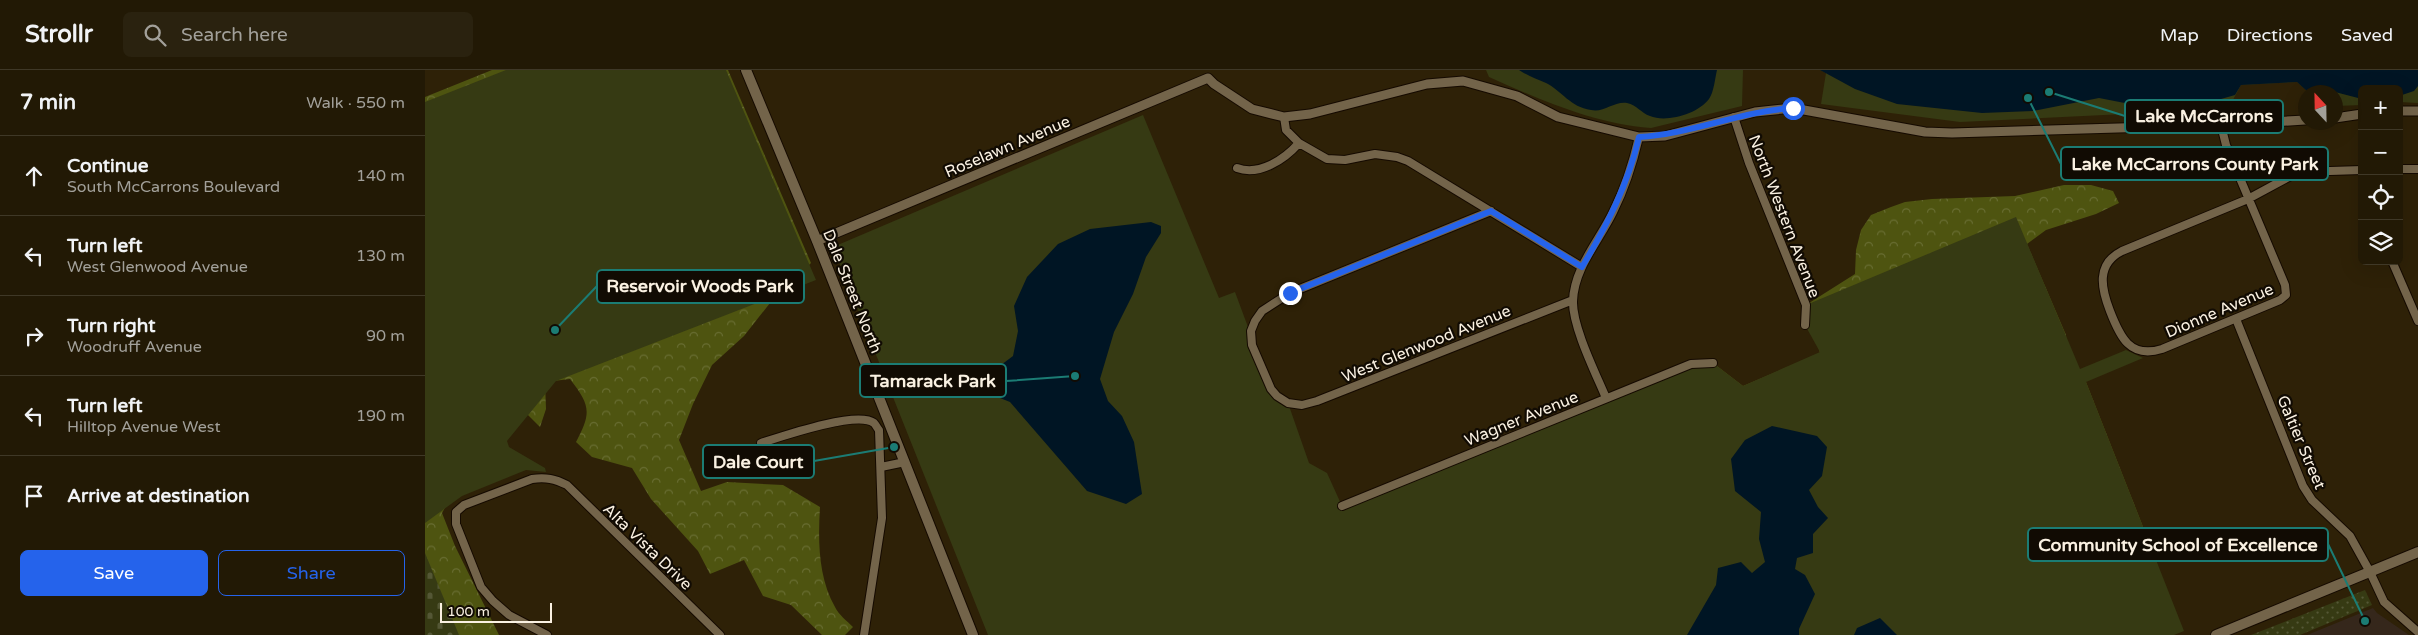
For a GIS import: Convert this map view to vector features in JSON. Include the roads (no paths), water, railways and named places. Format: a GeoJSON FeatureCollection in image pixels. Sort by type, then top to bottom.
{"type":"FeatureCollection","features":[{"type":"Feature","properties":{"kind":"main road","name":"Dale Street North"},"geometry":{"type":"LineString","coordinates":[[746,70],[817,241],[973,635]]}},
{"type":"Feature","properties":{"kind":"main road"},"geometry":{"type":"LineString","coordinates":[[2215,635],[2418,552]]}},
{"type":"Feature","properties":{"kind":"street","name":"Roselawn Avenue"},"geometry":{"type":"LineString","coordinates":[[817,241],[1209,74]]}},
{"type":"Feature","properties":{"kind":"street"},"geometry":{"type":"LineString","coordinates":[[1209,74],[1214,84],[1252,109],[1284,117],[1309,114],[1427,84],[1463,81],[1517,96],[1558,117],[1639,137],[1665,136],[1734,117],[1768,110],[1793,108],[1925,132],[1952,133],[2221,125],[2298,120]]}},
{"type":"Feature","properties":{"kind":"street"},"geometry":{"type":"LineString","coordinates":[[2403,112],[2418,111]]}},
{"type":"Feature","properties":{"kind":"street"},"geometry":{"type":"LineString","coordinates":[[2343,117],[2358,115]]}},
{"type":"Feature","properties":{"kind":"street"},"geometry":{"type":"LineString","coordinates":[[1284,117],[1286,130],[1299,143],[1319,156],[1336,161],[1375,154],[1397,157],[1414,164],[1582,267]]}},
{"type":"Feature","properties":{"kind":"street","name":"North Western Avenue"},"geometry":{"type":"LineString","coordinates":[[1734,117],[1749,163],[1806,305],[1805,325]]}},
{"type":"Feature","properties":{"kind":"street"},"geometry":{"type":"LineString","coordinates":[[2221,125],[2226,145],[2248,199],[2298,172],[2358,170]]}},
{"type":"Feature","properties":{"kind":"street"},"geometry":{"type":"LineString","coordinates":[[1606,398],[1577,326],[1573,300],[1582,267],[1616,205],[1631,169],[1639,137]]}},
{"type":"Feature","properties":{"kind":"street"},"geometry":{"type":"LineString","coordinates":[[1237,168],[1247,172],[1278,162],[1299,143]]}},
{"type":"Feature","properties":{"kind":"street"},"geometry":{"type":"LineString","coordinates":[[2403,169],[2418,169]]}},
{"type":"Feature","properties":{"kind":"street","name":"Dionne Avenue"},"geometry":{"type":"LineString","coordinates":[[2248,199],[2285,285],[2286,295],[2280,300],[2163,349],[2147,352],[2133,348],[2126,343],[2118,330],[2104,296],[2101,280],[2106,264],[2122,251],[2248,199]]}},
{"type":"Feature","properties":{"kind":"street","name":"West Glenwood Avenue"},"geometry":{"type":"LineString","coordinates":[[1491,211],[1290,293],[1262,311],[1251,331],[1252,345],[1271,389],[1288,403],[1302,405],[1317,401],[1573,300]]}},
{"type":"Feature","properties":{"kind":"street"},"geometry":{"type":"LineString","coordinates":[[2394,265],[2418,321]]}},
{"type":"Feature","properties":{"kind":"street","name":"Galtier Street"},"geometry":{"type":"LineString","coordinates":[[2236,318],[2303,486],[2312,500],[2350,536],[2371,572],[2384,602],[2418,632]]}},
{"type":"Feature","properties":{"kind":"street","name":"Wagner Avenue"},"geometry":{"type":"LineString","coordinates":[[1342,506],[1691,364],[1713,363]]}},
{"type":"Feature","properties":{"kind":"street"},"geometry":{"type":"LineString","coordinates":[[761,443],[792,432],[829,424],[865,420],[874,423],[879,430],[882,518],[864,635]]}},
{"type":"Feature","properties":{"kind":"street"},"geometry":{"type":"LineString","coordinates":[[881,467],[905,462]]}},
{"type":"Feature","properties":{"kind":"street","name":"Alta Vista Drive"},"geometry":{"type":"LineString","coordinates":[[547,635],[509,615],[493,601],[481,586],[456,524],[456,512],[464,505],[541,477],[555,479],[567,485],[720,635]]}},
{"type":"Feature","properties":{"kind":"water"},"geometry":{"type":"Polygon","coordinates":[[[1519,70],[1717,70],[1712,93],[1704,104],[1690,113],[1681,116],[1657,118],[1627,103],[1596,110],[1577,106],[1552,86],[1519,70]]]}},
{"type":"Feature","properties":{"kind":"water"},"geometry":{"type":"Polygon","coordinates":[[[1820,70],[2418,70],[2418,86],[2414,91],[2403,95],[2403,85],[2358,85],[2358,98],[2343,94],[2343,85],[2300,85],[2297,82],[2241,85],[2235,95],[2200,105],[2135,105],[2099,98],[2033,111],[1982,113],[1897,104],[1855,89],[1820,70]]]}},
{"type":"Feature","properties":{"kind":"water"},"geometry":{"type":"Polygon","coordinates":[[[1151,222],[1161,226],[1161,233],[1146,257],[1133,294],[1114,332],[1100,379],[1108,401],[1122,416],[1134,442],[1142,494],[1126,504],[1087,491],[1010,402],[990,394],[989,374],[1013,356],[1018,331],[1014,306],[1027,277],[1058,244],[1090,229],[1151,222]]]}},
{"type":"Feature","properties":{"kind":"water"},"geometry":{"type":"Polygon","coordinates":[[[1772,426],[1817,436],[1827,447],[1822,476],[1809,490],[1818,507],[1828,518],[1813,534],[1813,553],[1797,558],[1795,569],[1805,575],[1815,594],[1799,629],[1799,635],[1687,635],[1716,585],[1718,568],[1741,562],[1752,573],[1765,562],[1759,539],[1761,512],[1735,491],[1731,459],[1745,440],[1772,426]]]}},
{"type":"Feature","properties":{"kind":"water"},"geometry":{"type":"Polygon","coordinates":[[[1880,618],[1897,635],[1854,635],[1857,628],[1880,618]]]}},
{"type":"Feature","properties":{"kind":"place","name":"Lake McCarrons"},"geometry":{"type":"Point","coordinates":[2049,92]}},
{"type":"Feature","properties":{"kind":"place","name":"Lake McCarrons County Park"},"geometry":{"type":"Point","coordinates":[2028,98]}},
{"type":"Feature","properties":{"kind":"place","name":"Reservoir Woods Park"},"geometry":{"type":"Point","coordinates":[555,330]}},
{"type":"Feature","properties":{"kind":"place","name":"Tamarack Park"},"geometry":{"type":"Point","coordinates":[1075,376]}},
{"type":"Feature","properties":{"kind":"place","name":"Dale Court"},"geometry":{"type":"Point","coordinates":[894,447]}},
{"type":"Feature","properties":{"kind":"place","name":"Community School of Excellence"},"geometry":{"type":"Point","coordinates":[2365,621]}}]}
